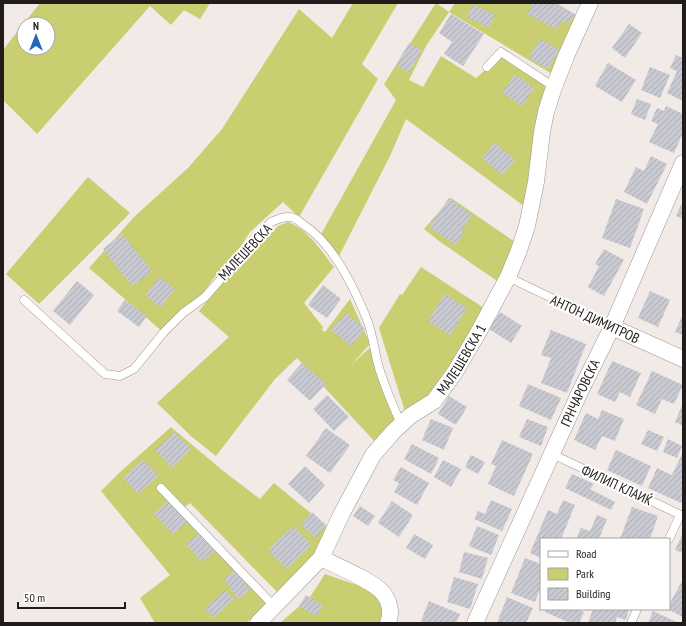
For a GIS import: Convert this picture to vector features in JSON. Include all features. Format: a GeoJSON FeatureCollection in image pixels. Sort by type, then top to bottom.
{"type":"FeatureCollection","features":[{"type":"Feature","properties":{"kind":"street","name":"МАЛЕШЕВСКА 1"},"geometry":{"type":"LineString","coordinates":[[258,623],[321,558],[342,513],[373,455],[393,432],[410,416],[434,401],[455,372],[508,277],[527,226],[536,182],[546,112],[567,54],[590,3]]}},
{"type":"Feature","properties":{"kind":"street","name":"ГРНЧАРОВСКА"},"geometry":{"type":"LineString","coordinates":[[475,623],[579,394],[612,327],[683,163]]}},
{"type":"Feature","properties":{"kind":"street","name":"АНТОН ДИМИТРОВ"},"geometry":{"type":"LineString","coordinates":[[612,327],[683,359]]}},
{"type":"Feature","properties":{"kind":"street"},"geometry":{"type":"LineString","coordinates":[[321,558],[380,590],[386,598],[390,611],[391,617],[388,623]]}},
{"type":"Feature","properties":{"kind":"lane"},"geometry":{"type":"LineString","coordinates":[[487,67],[500,52],[554,87]]}},
{"type":"Feature","properties":{"kind":"lane","name":"МАЛЕШЕВСКА"},"geometry":{"type":"LineString","coordinates":[[24,300],[105,374],[120,376],[134,369],[164,332],[183,312],[205,297],[271,222],[286,216],[294,218],[322,240],[332,253],[355,293],[366,318],[373,340],[378,366],[401,424]]}},
{"type":"Feature","properties":{"kind":"lane","name":"АНТОН ДИМИТРОВ"},"geometry":{"type":"LineString","coordinates":[[508,277],[612,327]]}},
{"type":"Feature","properties":{"kind":"lane","name":"ФИЛИП КЛАИЌ"},"geometry":{"type":"LineString","coordinates":[[552,454],[681,516]]}},
{"type":"Feature","properties":{"kind":"lane"},"geometry":{"type":"LineString","coordinates":[[161,488],[275,607]]}},
{"type":"Feature","properties":{"kind":"lane"},"geometry":{"type":"LineString","coordinates":[[670,538],[681,516]]}},
{"type":"Feature","properties":{"kind":"lane"},"geometry":{"type":"LineString","coordinates":[[631,623],[637,610]]}},
{"type":"Feature","properties":{"kind":"green space"},"geometry":{"type":"Polygon","coordinates":[[[40,3],[210,3],[200,19],[184,10],[171,25],[150,6],[37,134],[3,100],[3,50],[16,33],[16,56],[56,56],[56,16],[30,16],[40,3]]]}},
{"type":"Feature","properties":{"kind":"green space"},"geometry":{"type":"Polygon","coordinates":[[[353,3],[398,3],[362,64],[378,79],[299,217],[283,202],[250,232],[238,251],[213,279],[195,305],[164,333],[89,268],[134,217],[189,167],[222,129],[299,9],[332,38],[353,3]]]}},
{"type":"Feature","properties":{"kind":"green space"},"geometry":{"type":"Polygon","coordinates":[[[436,3],[449,12],[426,46],[409,80],[423,87],[441,56],[476,78],[503,55],[551,84],[528,209],[406,119],[390,156],[339,256],[320,236],[396,100],[384,84],[436,3]]]}},
{"type":"Feature","properties":{"kind":"green space"},"geometry":{"type":"Polygon","coordinates":[[[455,3],[556,3],[581,18],[552,74],[449,12],[455,3]]]}},
{"type":"Feature","properties":{"kind":"green space"},"geometry":{"type":"Polygon","coordinates":[[[88,177],[130,213],[39,304],[6,274],[88,177]]]}},
{"type":"Feature","properties":{"kind":"green space"},"geometry":{"type":"Polygon","coordinates":[[[451,198],[518,244],[500,283],[424,229],[451,198]]]}},
{"type":"Feature","properties":{"kind":"green space"},"geometry":{"type":"Polygon","coordinates":[[[288,222],[295,225],[308,235],[334,267],[304,303],[323,327],[322,330],[325,332],[350,299],[370,344],[352,364],[374,344],[400,421],[377,444],[297,358],[275,379],[216,456],[192,437],[157,403],[229,337],[199,311],[221,284],[278,226],[288,222]]]}},
{"type":"Feature","properties":{"kind":"green space"},"geometry":{"type":"Polygon","coordinates":[[[421,267],[487,310],[429,400],[407,418],[379,328],[400,294],[402,295],[421,267]]]}},
{"type":"Feature","properties":{"kind":"green space"},"geometry":{"type":"Polygon","coordinates":[[[171,427],[222,470],[260,499],[274,483],[330,529],[300,579],[281,596],[190,503],[185,507],[272,601],[246,623],[155,623],[140,598],[170,575],[101,491],[171,427]]]}},
{"type":"Feature","properties":{"kind":"green space"},"geometry":{"type":"Polygon","coordinates":[[[325,574],[374,591],[385,604],[382,623],[280,623],[310,597],[325,574]]]}},
{"type":"Feature","properties":{"kind":"building"},"geometry":{"type":"Polygon","coordinates":[[[533,3],[555,3],[576,15],[566,24],[561,21],[556,29],[527,14],[533,3]]]}},
{"type":"Feature","properties":{"kind":"building"},"geometry":{"type":"Polygon","coordinates":[[[473,4],[495,15],[489,27],[467,17],[473,4]]]}},
{"type":"Feature","properties":{"kind":"building"},"geometry":{"type":"Polygon","coordinates":[[[451,14],[484,34],[463,66],[444,54],[452,42],[439,33],[451,14]]]}},
{"type":"Feature","properties":{"kind":"building"},"geometry":{"type":"Polygon","coordinates":[[[629,24],[642,33],[625,58],[612,48],[629,24]]]}},
{"type":"Feature","properties":{"kind":"building"},"geometry":{"type":"Polygon","coordinates":[[[540,39],[559,50],[548,69],[529,58],[540,39]]]}},
{"type":"Feature","properties":{"kind":"building"},"geometry":{"type":"Polygon","coordinates":[[[409,43],[422,50],[409,73],[396,65],[409,43]]]}},
{"type":"Feature","properties":{"kind":"building"},"geometry":{"type":"Polygon","coordinates":[[[676,55],[683,58],[683,101],[667,93],[677,71],[670,68],[676,55]]]}},
{"type":"Feature","properties":{"kind":"building"},"geometry":{"type":"Polygon","coordinates":[[[608,63],[636,80],[622,102],[595,86],[608,63]]]}},
{"type":"Feature","properties":{"kind":"building"},"geometry":{"type":"Polygon","coordinates":[[[650,67],[670,75],[660,98],[641,90],[650,67]]]}},
{"type":"Feature","properties":{"kind":"building"},"geometry":{"type":"Polygon","coordinates":[[[515,74],[534,88],[522,106],[502,93],[515,74]]]}},
{"type":"Feature","properties":{"kind":"building"},"geometry":{"type":"Polygon","coordinates":[[[637,99],[651,104],[645,120],[631,114],[637,99]]]}},
{"type":"Feature","properties":{"kind":"building"},"geometry":{"type":"Polygon","coordinates":[[[666,106],[683,114],[683,133],[674,153],[649,142],[658,124],[651,121],[657,108],[664,111],[666,106]]]}},
{"type":"Feature","properties":{"kind":"building"},"geometry":{"type":"Polygon","coordinates":[[[495,143],[515,160],[502,175],[482,158],[495,143]]]}},
{"type":"Feature","properties":{"kind":"building"},"geometry":{"type":"Polygon","coordinates":[[[651,156],[667,164],[647,204],[624,192],[636,167],[644,171],[651,156]]]}},
{"type":"Feature","properties":{"kind":"building"},"geometry":{"type":"Polygon","coordinates":[[[449,198],[472,215],[461,231],[464,233],[455,245],[429,227],[449,198]]]}},
{"type":"Feature","properties":{"kind":"building"},"geometry":{"type":"Polygon","coordinates":[[[616,199],[644,209],[630,248],[602,238],[616,199]]]}},
{"type":"Feature","properties":{"kind":"building"},"geometry":{"type":"Polygon","coordinates":[[[683,201],[683,219],[676,216],[683,201]]]}},
{"type":"Feature","properties":{"kind":"building"},"geometry":{"type":"Polygon","coordinates":[[[122,234],[152,271],[132,286],[103,249],[122,234]]]}},
{"type":"Feature","properties":{"kind":"building"},"geometry":{"type":"Polygon","coordinates":[[[604,249],[624,260],[604,296],[588,287],[599,266],[595,264],[604,249]]]}},
{"type":"Feature","properties":{"kind":"building"},"geometry":{"type":"Polygon","coordinates":[[[159,277],[175,289],[161,307],[145,295],[159,277]]]}},
{"type":"Feature","properties":{"kind":"building"},"geometry":{"type":"Polygon","coordinates":[[[77,281],[94,295],[70,325],[53,311],[77,281]]]}},
{"type":"Feature","properties":{"kind":"building"},"geometry":{"type":"Polygon","coordinates":[[[323,285],[341,299],[327,318],[308,305],[323,285]]]}},
{"type":"Feature","properties":{"kind":"building"},"geometry":{"type":"Polygon","coordinates":[[[650,291],[670,300],[658,327],[638,318],[650,291]]]}},
{"type":"Feature","properties":{"kind":"building"},"geometry":{"type":"Polygon","coordinates":[[[445,294],[467,308],[450,335],[428,321],[445,294]]]}},
{"type":"Feature","properties":{"kind":"building"},"geometry":{"type":"Polygon","coordinates":[[[125,300],[147,316],[139,327],[117,311],[125,300]]]}},
{"type":"Feature","properties":{"kind":"building"},"geometry":{"type":"Polygon","coordinates":[[[500,312],[522,326],[511,343],[489,329],[500,312]]]}},
{"type":"Feature","properties":{"kind":"building"},"geometry":{"type":"Polygon","coordinates":[[[346,313],[365,329],[351,346],[331,330],[346,313]]]}},
{"type":"Feature","properties":{"kind":"building"},"geometry":{"type":"Polygon","coordinates":[[[683,314],[683,335],[675,332],[683,314]]]}},
{"type":"Feature","properties":{"kind":"building"},"geometry":{"type":"Polygon","coordinates":[[[551,330],[586,344],[567,393],[541,383],[551,358],[541,355],[551,330]]]}},
{"type":"Feature","properties":{"kind":"building"},"geometry":{"type":"Polygon","coordinates":[[[612,361],[641,373],[630,397],[620,392],[615,402],[597,394],[612,361]]]}},
{"type":"Feature","properties":{"kind":"building"},"geometry":{"type":"Polygon","coordinates":[[[302,363],[326,384],[310,401],[287,380],[302,363]]]}},
{"type":"Feature","properties":{"kind":"building"},"geometry":{"type":"Polygon","coordinates":[[[652,371],[683,385],[674,404],[662,399],[655,414],[636,405],[652,371]]]}},
{"type":"Feature","properties":{"kind":"building"},"geometry":{"type":"Polygon","coordinates":[[[528,384],[561,398],[551,420],[519,406],[528,384]]]}},
{"type":"Feature","properties":{"kind":"building"},"geometry":{"type":"Polygon","coordinates":[[[327,395],[349,417],[334,431],[313,409],[327,395]]]}},
{"type":"Feature","properties":{"kind":"building"},"geometry":{"type":"Polygon","coordinates":[[[449,396],[467,407],[456,425],[438,414],[449,396]]]}},
{"type":"Feature","properties":{"kind":"building"},"geometry":{"type":"Polygon","coordinates":[[[683,403],[683,426],[675,422],[683,403]]]}},
{"type":"Feature","properties":{"kind":"building"},"geometry":{"type":"Polygon","coordinates":[[[602,410],[624,419],[615,441],[602,436],[595,450],[574,440],[586,413],[598,419],[602,410]]]}},
{"type":"Feature","properties":{"kind":"building"},"geometry":{"type":"Polygon","coordinates":[[[431,419],[453,428],[444,450],[422,440],[431,419]]]}},
{"type":"Feature","properties":{"kind":"building"},"geometry":{"type":"Polygon","coordinates":[[[527,419],[548,427],[541,446],[519,437],[527,419]]]}},
{"type":"Feature","properties":{"kind":"building"},"geometry":{"type":"Polygon","coordinates":[[[326,428],[350,445],[330,473],[306,456],[326,428]]]}},
{"type":"Feature","properties":{"kind":"building"},"geometry":{"type":"Polygon","coordinates":[[[648,430],[664,437],[657,451],[641,444],[648,430]]]}},
{"type":"Feature","properties":{"kind":"building"},"geometry":{"type":"Polygon","coordinates":[[[174,432],[191,449],[172,468],[155,450],[174,432]]]}},
{"type":"Feature","properties":{"kind":"building"},"geometry":{"type":"Polygon","coordinates":[[[668,439],[682,446],[677,458],[663,452],[668,439]]]}},
{"type":"Feature","properties":{"kind":"building"},"geometry":{"type":"Polygon","coordinates":[[[502,440],[533,454],[514,496],[488,484],[496,466],[491,464],[502,440]]]}},
{"type":"Feature","properties":{"kind":"building"},"geometry":{"type":"Polygon","coordinates":[[[412,444],[439,458],[431,474],[404,459],[412,444]]]}},
{"type":"Feature","properties":{"kind":"building"},"geometry":{"type":"Polygon","coordinates":[[[616,450],[651,466],[642,486],[607,470],[616,450]]]}},
{"type":"Feature","properties":{"kind":"building"},"geometry":{"type":"Polygon","coordinates":[[[683,452],[683,498],[681,503],[648,488],[657,468],[672,475],[683,452]]]}},
{"type":"Feature","properties":{"kind":"building"},"geometry":{"type":"Polygon","coordinates":[[[471,455],[485,462],[478,474],[465,467],[471,455]]]}},
{"type":"Feature","properties":{"kind":"building"},"geometry":{"type":"Polygon","coordinates":[[[143,460],[158,476],[138,494],[123,478],[143,460]]]}},
{"type":"Feature","properties":{"kind":"building"},"geometry":{"type":"Polygon","coordinates":[[[443,460],[461,469],[451,487],[434,477],[443,460]]]}},
{"type":"Feature","properties":{"kind":"building"},"geometry":{"type":"Polygon","coordinates":[[[305,466],[325,485],[309,503],[288,484],[305,466]]]}},
{"type":"Feature","properties":{"kind":"building"},"geometry":{"type":"Polygon","coordinates":[[[401,467],[429,483],[417,505],[394,492],[399,483],[393,480],[401,467]]]}},
{"type":"Feature","properties":{"kind":"building"},"geometry":{"type":"Polygon","coordinates":[[[572,474],[594,484],[590,489],[615,502],[611,510],[565,488],[572,474]]]}},
{"type":"Feature","properties":{"kind":"building"},"geometry":{"type":"Polygon","coordinates":[[[169,500],[188,521],[173,534],[154,514],[169,500]]]}},
{"type":"Feature","properties":{"kind":"building"},"geometry":{"type":"Polygon","coordinates":[[[491,500],[512,509],[502,531],[474,519],[478,511],[485,514],[491,500]]]}},
{"type":"Feature","properties":{"kind":"building"},"geometry":{"type":"Polygon","coordinates":[[[563,500],[575,505],[561,538],[540,538],[540,558],[530,553],[548,510],[557,514],[563,500]]]}},
{"type":"Feature","properties":{"kind":"building"},"geometry":{"type":"Polygon","coordinates":[[[392,501],[413,515],[399,537],[378,523],[392,501]]]}},
{"type":"Feature","properties":{"kind":"building"},"geometry":{"type":"Polygon","coordinates":[[[360,506],[375,516],[368,526],[353,516],[360,506]]]}},
{"type":"Feature","properties":{"kind":"building"},"geometry":{"type":"Polygon","coordinates":[[[632,507],[658,516],[650,538],[620,538],[632,507]]]}},
{"type":"Feature","properties":{"kind":"building"},"geometry":{"type":"Polygon","coordinates":[[[312,512],[326,525],[315,538],[301,525],[312,512]]]}},
{"type":"Feature","properties":{"kind":"building"},"geometry":{"type":"Polygon","coordinates":[[[597,515],[607,519],[599,538],[576,538],[581,528],[590,531],[597,515]]]}},
{"type":"Feature","properties":{"kind":"building"},"geometry":{"type":"Polygon","coordinates":[[[293,526],[311,545],[287,569],[268,550],[293,526]]]}},
{"type":"Feature","properties":{"kind":"building"},"geometry":{"type":"Polygon","coordinates":[[[477,526],[499,535],[491,555],[469,546],[477,526]]]}},
{"type":"Feature","properties":{"kind":"building"},"geometry":{"type":"Polygon","coordinates":[[[200,533],[215,551],[202,562],[186,544],[200,533]]]}},
{"type":"Feature","properties":{"kind":"building"},"geometry":{"type":"Polygon","coordinates":[[[683,533],[683,553],[675,550],[683,533]]]}},
{"type":"Feature","properties":{"kind":"building"},"geometry":{"type":"Polygon","coordinates":[[[414,534],[433,545],[425,559],[406,548],[414,534]]]}},
{"type":"Feature","properties":{"kind":"building"},"geometry":{"type":"Polygon","coordinates":[[[464,552],[488,558],[482,579],[459,572],[464,552]]]}},
{"type":"Feature","properties":{"kind":"building"},"geometry":{"type":"Polygon","coordinates":[[[525,558],[540,564],[540,589],[535,602],[511,593],[525,558]]]}},
{"type":"Feature","properties":{"kind":"building"},"geometry":{"type":"Polygon","coordinates":[[[236,570],[250,590],[238,599],[224,579],[236,570]]]}},
{"type":"Feature","properties":{"kind":"building"},"geometry":{"type":"Polygon","coordinates":[[[454,577],[478,584],[470,609],[447,602],[454,577]]]}},
{"type":"Feature","properties":{"kind":"building"},"geometry":{"type":"Polygon","coordinates":[[[683,579],[683,617],[669,610],[670,603],[683,579]]]}},
{"type":"Feature","properties":{"kind":"building"},"geometry":{"type":"Polygon","coordinates":[[[225,590],[234,599],[214,618],[205,609],[225,590]]]}},
{"type":"Feature","properties":{"kind":"building"},"geometry":{"type":"Polygon","coordinates":[[[306,595],[323,606],[316,616],[299,606],[306,595]]]}},
{"type":"Feature","properties":{"kind":"building"},"geometry":{"type":"Polygon","coordinates":[[[507,597],[533,608],[526,623],[497,623],[507,597]]]}},
{"type":"Feature","properties":{"kind":"building"},"geometry":{"type":"Polygon","coordinates":[[[429,601],[460,614],[456,623],[427,623],[421,621],[429,601]]]}},
{"type":"Feature","properties":{"kind":"building"},"geometry":{"type":"Polygon","coordinates":[[[546,610],[579,610],[584,612],[579,623],[570,623],[545,612],[546,610]]]}},
{"type":"Feature","properties":{"kind":"building"},"geometry":{"type":"Polygon","coordinates":[[[593,610],[629,610],[626,620],[617,617],[615,623],[588,623],[593,610]]]}},
{"type":"Feature","properties":{"kind":"building"},"geometry":{"type":"Polygon","coordinates":[[[653,611],[677,622],[648,623],[653,611]]]}}]}
